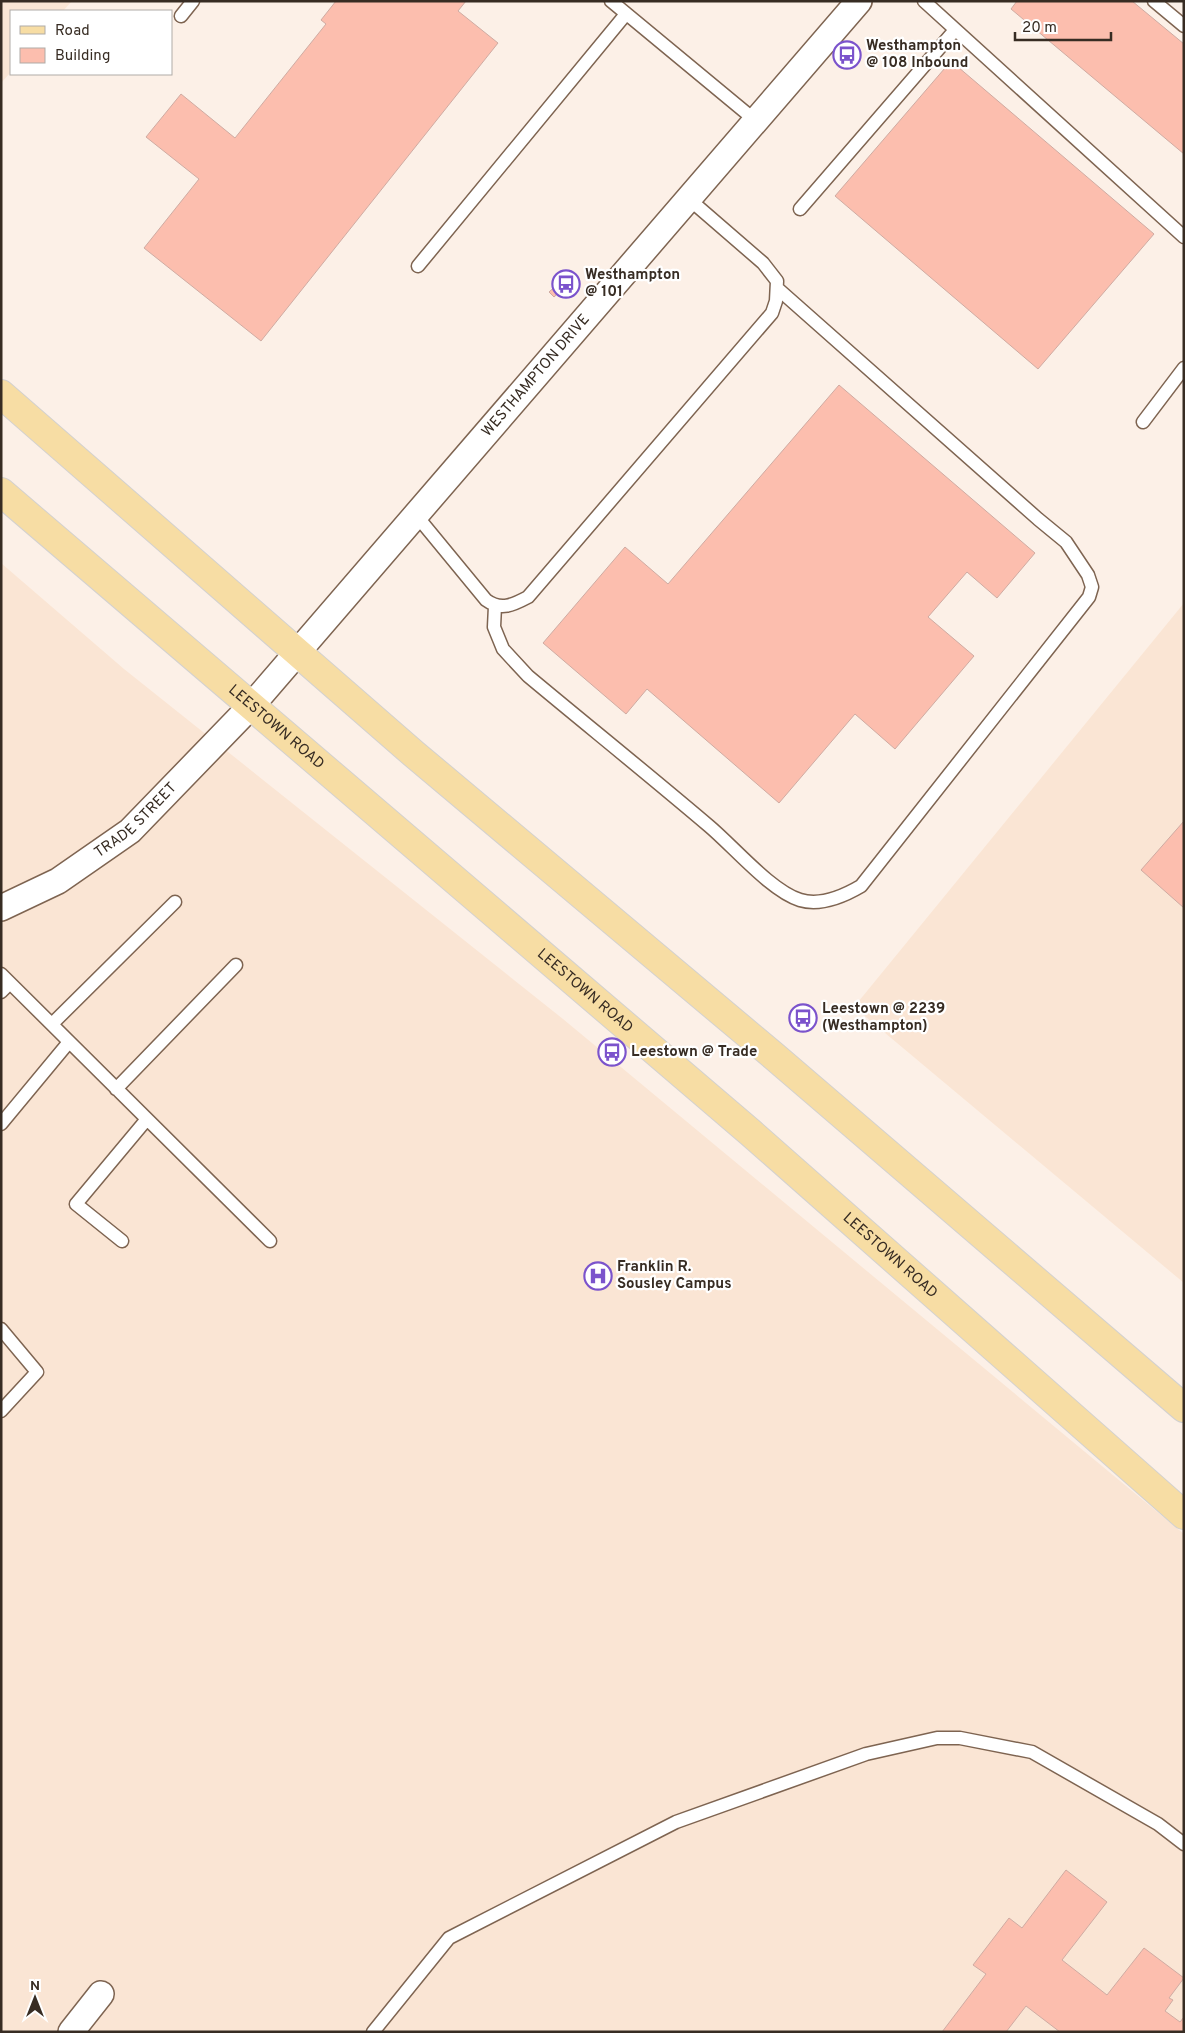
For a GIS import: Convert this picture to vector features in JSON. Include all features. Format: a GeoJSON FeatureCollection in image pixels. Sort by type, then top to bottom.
{"type":"FeatureCollection","features":[{"type":"Feature","properties":{"kind":"main road"},"geometry":{"type":"LineString","coordinates":[[1,394],[414,754],[775,1057],[1184,1408]]}},
{"type":"Feature","properties":{"kind":"main road","name":"LEESTOWN ROAD"},"geometry":{"type":"LineString","coordinates":[[1,492],[759,1140],[1184,1515]]}},
{"type":"Feature","properties":{"kind":"street","name":"WESTHAMPTON DRIVE"},"geometry":{"type":"LineString","coordinates":[[252,705],[859,1]]}},
{"type":"Feature","properties":{"kind":"street","name":"TRADE STREET"},"geometry":{"type":"LineString","coordinates":[[1,908],[58,880],[130,831],[252,705]]}},
{"type":"Feature","properties":{"kind":"street"},"geometry":{"type":"LineString","coordinates":[[71,2032],[101,1994]]}},
{"type":"Feature","properties":{"kind":"lane"},"geometry":{"type":"LineString","coordinates":[[180,16],[192,1]]}},
{"type":"Feature","properties":{"kind":"lane"},"geometry":{"type":"LineString","coordinates":[[611,1],[756,121]]}},
{"type":"Feature","properties":{"kind":"lane"},"geometry":{"type":"LineString","coordinates":[[924,1],[1184,237]]}},
{"type":"Feature","properties":{"kind":"lane"},"geometry":{"type":"LineString","coordinates":[[1154,1],[1184,26]]}},
{"type":"Feature","properties":{"kind":"lane"},"geometry":{"type":"LineString","coordinates":[[418,266],[626,14]]}},
{"type":"Feature","properties":{"kind":"lane"},"geometry":{"type":"LineString","coordinates":[[800,209],[955,30]]}},
{"type":"Feature","properties":{"kind":"lane"},"geometry":{"type":"LineString","coordinates":[[416,515],[486,600],[495,606],[512,606],[528,597],[772,313],[776,301],[777,281],[763,263],[689,199]]}},
{"type":"Feature","properties":{"kind":"lane"},"geometry":{"type":"LineString","coordinates":[[495,606],[494,627],[503,649],[528,676],[710,827],[781,891],[801,900],[821,900],[843,896],[861,886],[1089,597],[1092,587],[1088,575],[1066,542],[777,288]]}},
{"type":"Feature","properties":{"kind":"lane"},"geometry":{"type":"LineString","coordinates":[[1143,422],[1184,368]]}},
{"type":"Feature","properties":{"kind":"lane"},"geometry":{"type":"LineString","coordinates":[[52,1024],[175,902]]}},
{"type":"Feature","properties":{"kind":"lane"},"geometry":{"type":"LineString","coordinates":[[116,1089],[236,965]]}},
{"type":"Feature","properties":{"kind":"lane"},"geometry":{"type":"LineString","coordinates":[[4,983],[52,1024],[270,1241]]}},
{"type":"Feature","properties":{"kind":"lane"},"geometry":{"type":"LineString","coordinates":[[1,1124],[69,1042]]}},
{"type":"Feature","properties":{"kind":"lane"},"geometry":{"type":"LineString","coordinates":[[122,1241],[76,1204],[147,1119]]}},
{"type":"Feature","properties":{"kind":"lane"},"geometry":{"type":"LineString","coordinates":[[1,1329],[37,1372],[1,1411]]}},
{"type":"Feature","properties":{"kind":"lane"},"geometry":{"type":"LineString","coordinates":[[372,2032],[449,1938],[676,1822],[866,1754],[937,1738],[960,1738],[1032,1752],[1158,1824],[1184,1844]]}},
{"type":"Feature","properties":{"kind":"shaded area"},"geometry":{"type":"Polygon","coordinates":[[[1,1],[72,1],[64,10],[10,10],[10,73],[1,83],[1,1]]]}},
{"type":"Feature","properties":{"kind":"shaded area","name":"Franklin R. Sousley Campus"},"geometry":{"type":"Polygon","coordinates":[[[1,563],[124,669],[563,1019],[1184,1534],[1184,2032],[1,2032],[1,563]]]}},
{"type":"Feature","properties":{"kind":"shaded area"},"geometry":{"type":"Polygon","coordinates":[[[1184,603],[1184,1283],[854,1007],[1184,603]]]}},
{"type":"Feature","properties":{"kind":"building"},"geometry":{"type":"Polygon","coordinates":[[[336,1],[466,1],[458,11],[498,43],[261,341],[144,248],[199,179],[146,137],[181,94],[235,138],[326,24],[321,20],[336,1]]]}},
{"type":"Feature","properties":{"kind":"building"},"geometry":{"type":"Polygon","coordinates":[[[1017,1],[1132,1],[1184,44],[1184,154],[1011,9],[1017,1]]]}},
{"type":"Feature","properties":{"kind":"building"},"geometry":{"type":"Polygon","coordinates":[[[951,61],[1154,234],[1038,369],[835,196],[951,61]]]}},
{"type":"Feature","properties":{"kind":"building"},"geometry":{"type":"Polygon","coordinates":[[[560,282],[565,287],[554,297],[549,292],[560,282]]]}},
{"type":"Feature","properties":{"kind":"building"},"geometry":{"type":"Polygon","coordinates":[[[839,385],[1035,553],[997,598],[967,572],[928,617],[974,656],[895,749],[855,714],[779,803],[647,689],[626,714],[543,643],[625,547],[668,584],[839,385]]]}},
{"type":"Feature","properties":{"kind":"building"},"geometry":{"type":"Polygon","coordinates":[[[1184,821],[1184,908],[1141,870],[1184,821]]]}},
{"type":"Feature","properties":{"kind":"building"},"geometry":{"type":"Polygon","coordinates":[[[1066,1870],[1107,1902],[1062,1960],[1107,1995],[1144,1948],[1184,1978],[1169,1998],[1173,2000],[1165,2011],[1180,2022],[1184,2017],[1184,2032],[1060,2032],[1026,2006],[1006,2032],[942,2032],[986,1974],[973,1965],[1009,1918],[1022,1928],[1066,1870]]]}},
{"type":"Feature","properties":{"kind":"place","name":"Westhampton @ 108 Inbound"},"geometry":{"type":"Point","coordinates":[847,55]}},
{"type":"Feature","properties":{"kind":"place","name":"Westhampton @ 101"},"geometry":{"type":"Point","coordinates":[566,284]}},
{"type":"Feature","properties":{"kind":"place","name":"Leestown @ 2239 (Westhampton)"},"geometry":{"type":"Point","coordinates":[803,1018]}},
{"type":"Feature","properties":{"kind":"place","name":"Leestown @ Trade"},"geometry":{"type":"Point","coordinates":[612,1052]}},
{"type":"Feature","properties":{"kind":"place","name":"Franklin R. Sousley Campus"},"geometry":{"type":"Point","coordinates":[598,1276]}}]}
